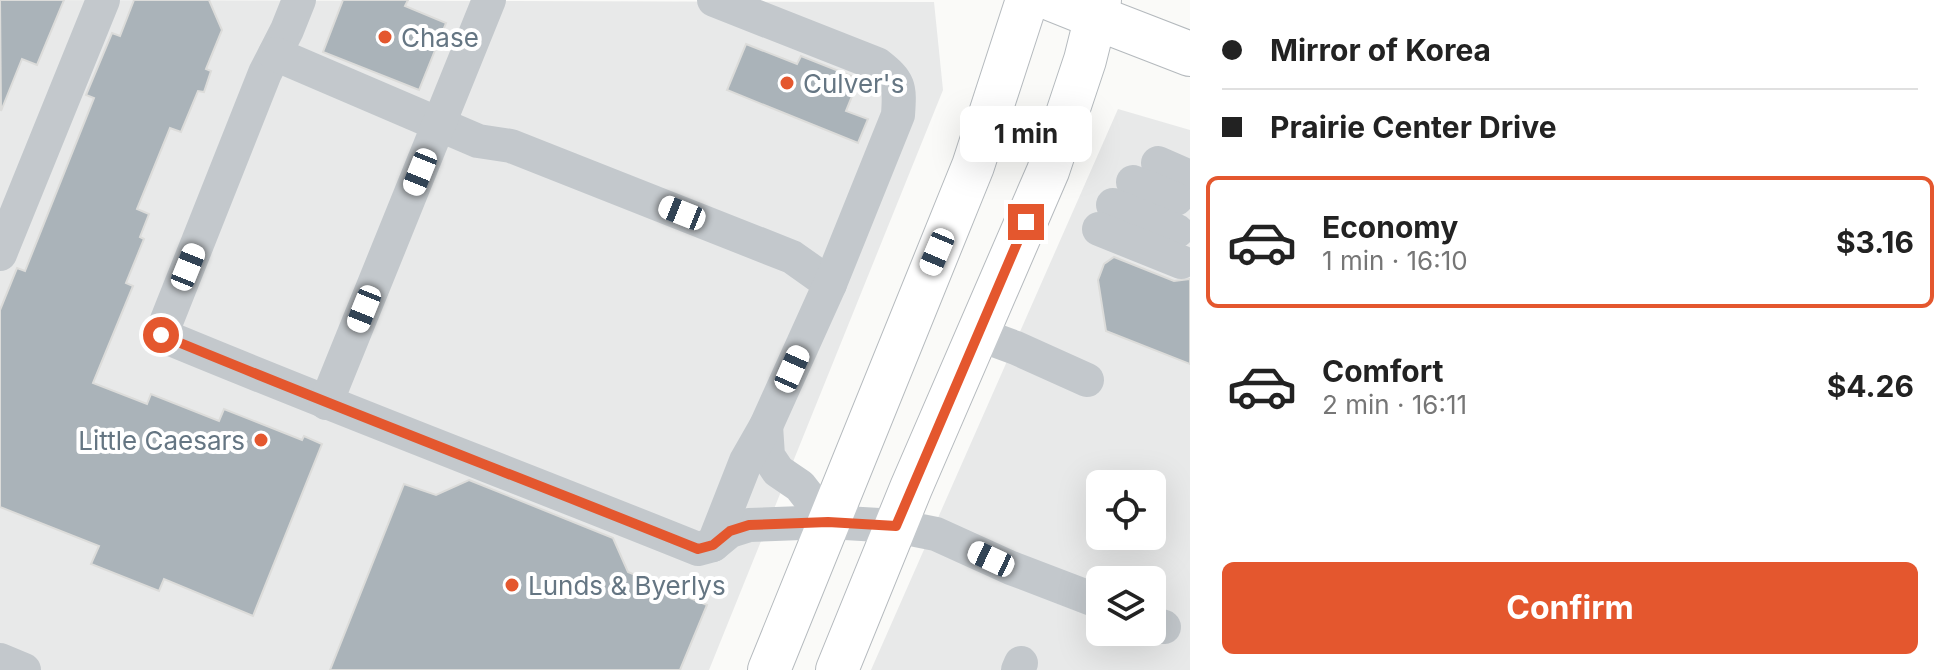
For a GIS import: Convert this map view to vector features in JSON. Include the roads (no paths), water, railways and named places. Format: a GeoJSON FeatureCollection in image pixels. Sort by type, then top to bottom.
{"type":"FeatureCollection","features":[{"type":"Feature","properties":{"kind":"highway"},"geometry":{"type":"LineString","coordinates":[[1098,9],[1190,54]]}},
{"type":"Feature","properties":{"kind":"main road"},"geometry":{"type":"LineString","coordinates":[[769,670],[973,166],[1027,0]]}},
{"type":"Feature","properties":{"kind":"main road"},"geometry":{"type":"LineString","coordinates":[[837,670],[1048,171],[1085,60],[1098,9],[1052,0]]}},
{"type":"Feature","properties":{"kind":"lane"},"geometry":{"type":"LineString","coordinates":[[0,254],[103,0]]}},
{"type":"Feature","properties":{"kind":"lane"},"geometry":{"type":"LineString","coordinates":[[299,0],[161,335],[698,549],[713,545],[730,531],[749,525],[828,522],[896,526],[936,534],[1011,568],[1086,597]]}},
{"type":"Feature","properties":{"kind":"lane"},"geometry":{"type":"LineString","coordinates":[[326,403],[489,0]]}},
{"type":"Feature","properties":{"kind":"lane"},"geometry":{"type":"LineString","coordinates":[[713,545],[746,461],[766,426],[830,284],[898,115],[900,94],[896,80],[877,64],[714,0]]}},
{"type":"Feature","properties":{"kind":"lane"},"geometry":{"type":"LineString","coordinates":[[275,54],[478,141],[511,146],[792,257],[830,284]]}},
{"type":"Feature","properties":{"kind":"lane"},"geometry":{"type":"LineString","coordinates":[[978,334],[1087,380]]}},
{"type":"Feature","properties":{"kind":"lane"},"geometry":{"type":"LineString","coordinates":[[766,426],[768,456],[778,471],[800,486],[828,522]]}},
{"type":"Feature","properties":{"kind":"lane"},"geometry":{"type":"LineString","coordinates":[[0,660],[24,670]]}},
{"type":"Feature","properties":{"kind":"place","name":"Chase"},"geometry":{"type":"Point","coordinates":[385,37]}},
{"type":"Feature","properties":{"kind":"place","name":"Culver's"},"geometry":{"type":"Point","coordinates":[787,83]}},
{"type":"Feature","properties":{"kind":"place","name":"Little Caesars"},"geometry":{"type":"Point","coordinates":[261,440]}},
{"type":"Feature","properties":{"kind":"place","name":"Lunds & Byerlys"},"geometry":{"type":"Point","coordinates":[512,585]}}]}
